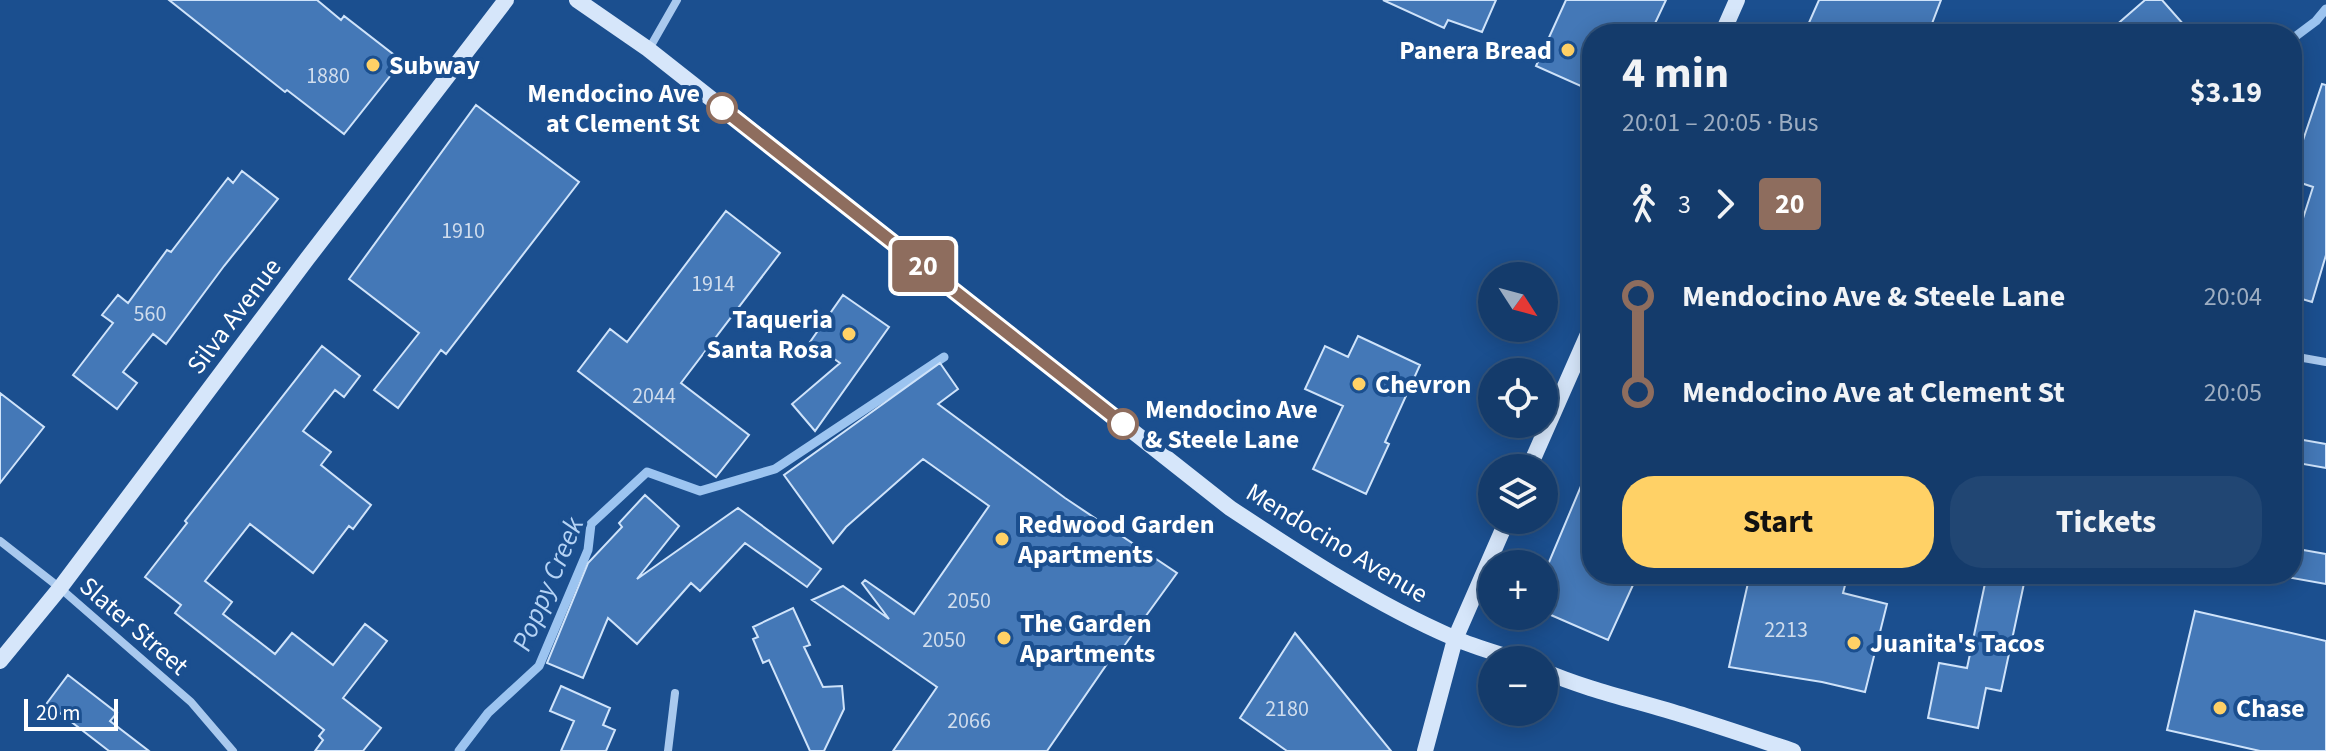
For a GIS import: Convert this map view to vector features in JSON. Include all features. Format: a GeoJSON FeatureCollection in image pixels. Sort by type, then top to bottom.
{"type":"FeatureCollection","features":[{"type":"Feature","properties":{"kind":"main road","name":"Silva Avenue"},"geometry":{"type":"LineString","coordinates":[[0,661],[60,588],[506,0]]}},
{"type":"Feature","properties":{"kind":"main road","name":"Mendocino Avenue"},"geometry":{"type":"LineString","coordinates":[[577,0],[648,49],[1230,508],[1290,549],[1396,609],[1455,639],[1478,647]]}},
{"type":"Feature","properties":{"kind":"main road"},"geometry":{"type":"LineString","coordinates":[[1726,24],[1737,0]]}},
{"type":"Feature","properties":{"kind":"main road"},"geometry":{"type":"LineString","coordinates":[[1535,454],[1582,348]]}},
{"type":"Feature","properties":{"kind":"main road"},"geometry":{"type":"LineString","coordinates":[[1425,751],[1455,639],[1501,534]]}},
{"type":"Feature","properties":{"kind":"main road"},"geometry":{"type":"LineString","coordinates":[[1558,677],[1793,751]]}},
{"type":"Feature","properties":{"kind":"street"},"geometry":{"type":"LineString","coordinates":[[648,49],[677,0]]}},
{"type":"Feature","properties":{"kind":"street"},"geometry":{"type":"LineString","coordinates":[[2302,358],[2326,362]]}},
{"type":"Feature","properties":{"kind":"street","name":"Slater Street"},"geometry":{"type":"LineString","coordinates":[[0,541],[60,588],[191,702],[233,751]]}},
{"type":"Feature","properties":{"kind":"street"},"geometry":{"type":"LineString","coordinates":[[668,751],[675,693]]}},
{"type":"Feature","properties":{"kind":"building"},"geometry":{"type":"Polygon","coordinates":[[[169,0],[317,0],[341,20],[344,16],[402,61],[344,134],[287,90],[285,92],[169,0]]]}},
{"type":"Feature","properties":{"kind":"building"},"geometry":{"type":"Polygon","coordinates":[[[1383,0],[1496,0],[1482,32],[1448,20],[1444,28],[1383,0]]]}},
{"type":"Feature","properties":{"kind":"building","name":"Panera Bread"},"geometry":{"type":"Polygon","coordinates":[[[1566,0],[1666,0],[1655,24],[1582,24],[1582,87],[1536,66],[1566,0]]]}},
{"type":"Feature","properties":{"kind":"building"},"geometry":{"type":"Polygon","coordinates":[[[1819,0],[1941,0],[1932,24],[1808,24],[1819,0]]]}},
{"type":"Feature","properties":{"kind":"building"},"geometry":{"type":"Polygon","coordinates":[[[2145,0],[2162,0],[2183,24],[2117,24],[2145,0]]]}},
{"type":"Feature","properties":{"kind":"building"},"geometry":{"type":"Polygon","coordinates":[[[2322,84],[2326,85],[2326,255],[2312,302],[2302,299],[2302,221],[2313,187],[2302,183],[2302,143],[2322,84]]]}},
{"type":"Feature","properties":{"kind":"building"},"geometry":{"type":"Polygon","coordinates":[[[476,105],[579,182],[446,354],[441,350],[398,408],[374,390],[419,333],[349,279],[476,105]]]}},
{"type":"Feature","properties":{"kind":"building"},"geometry":{"type":"Polygon","coordinates":[[[242,171],[278,199],[166,344],[153,334],[123,372],[137,383],[117,409],[73,375],[113,323],[102,315],[118,295],[128,303],[167,250],[171,252],[228,178],[233,183],[242,171]]]}},
{"type":"Feature","properties":{"kind":"building"},"geometry":{"type":"Polygon","coordinates":[[[726,211],[780,253],[681,383],[749,435],[716,477],[578,371],[610,329],[627,342],[726,211]]]}},
{"type":"Feature","properties":{"kind":"building","name":"Taqueria Santa Rosa"},"geometry":{"type":"Polygon","coordinates":[[[843,295],[889,327],[815,431],[792,404],[840,363],[810,342],[843,295]]]}},
{"type":"Feature","properties":{"kind":"building"},"geometry":{"type":"Polygon","coordinates":[[[1358,336],[1420,365],[1385,442],[1389,444],[1366,494],[1313,469],[1343,406],[1305,389],[1325,346],[1348,357],[1358,336]]]}},
{"type":"Feature","properties":{"kind":"building"},"geometry":{"type":"Polygon","coordinates":[[[322,346],[360,376],[344,397],[335,390],[303,431],[331,452],[321,465],[371,505],[353,529],[349,526],[313,573],[250,524],[205,581],[232,602],[223,614],[275,654],[292,633],[333,665],[365,624],[387,641],[343,698],[381,728],[363,751],[315,751],[323,740],[319,736],[324,730],[175,613],[181,605],[145,577],[322,346]]]}},
{"type":"Feature","properties":{"kind":"building"},"geometry":{"type":"Polygon","coordinates":[[[940,363],[958,389],[938,404],[1065,498],[1177,573],[1119,653],[1116,651],[1047,751],[893,751],[937,687],[812,600],[843,586],[889,619],[862,583],[865,580],[914,614],[989,506],[923,459],[846,527],[833,543],[784,475],[940,363]]]}},
{"type":"Feature","properties":{"kind":"building"},"geometry":{"type":"Polygon","coordinates":[[[0,393],[44,427],[0,483],[0,393]]]}},
{"type":"Feature","properties":{"kind":"building"},"geometry":{"type":"Polygon","coordinates":[[[2302,440],[2326,444],[2326,468],[2302,464],[2302,440]]]}},
{"type":"Feature","properties":{"kind":"building"},"geometry":{"type":"Polygon","coordinates":[[[1582,484],[1582,584],[1633,584],[1608,640],[1558,618],[1558,550],[1554,550],[1582,484]]]}},
{"type":"Feature","properties":{"kind":"building"},"geometry":{"type":"Polygon","coordinates":[[[645,495],[679,526],[637,579],[738,508],[821,569],[807,587],[745,543],[700,591],[691,583],[637,644],[608,618],[583,678],[547,663],[588,563],[622,527],[619,523],[645,495]]]}},
{"type":"Feature","properties":{"kind":"building"},"geometry":{"type":"Polygon","coordinates":[[[2302,550],[2326,554],[2326,584],[2302,580],[2302,550]]]}},
{"type":"Feature","properties":{"kind":"building"},"geometry":{"type":"Polygon","coordinates":[[[1748,584],[1845,584],[1843,593],[1887,604],[1865,692],[1729,667],[1748,584]]]}},
{"type":"Feature","properties":{"kind":"building"},"geometry":{"type":"Polygon","coordinates":[[[1985,584],[2024,584],[2001,691],[1986,688],[1978,728],[1928,718],[1939,663],[1967,668],[1985,584]]]}},
{"type":"Feature","properties":{"kind":"building"},"geometry":{"type":"Polygon","coordinates":[[[793,608],[810,645],[804,647],[823,687],[842,686],[844,709],[824,751],[810,751],[769,660],[763,663],[753,639],[758,637],[753,627],[793,608]]]}},
{"type":"Feature","properties":{"kind":"building"},"geometry":{"type":"Polygon","coordinates":[[[2195,611],[2326,641],[2326,751],[2260,751],[2167,730],[2195,611]]]}},
{"type":"Feature","properties":{"kind":"building"},"geometry":{"type":"Polygon","coordinates":[[[1295,633],[1391,751],[1287,751],[1240,718],[1295,633]]]}},
{"type":"Feature","properties":{"kind":"building"},"geometry":{"type":"Polygon","coordinates":[[[68,675],[117,713],[110,721],[149,751],[109,751],[47,703],[68,675]]]}},
{"type":"Feature","properties":{"kind":"building"},"geometry":{"type":"Polygon","coordinates":[[[561,686],[610,708],[603,725],[615,730],[606,751],[561,751],[574,721],[550,711],[561,686]]]}},
{"type":"Feature","properties":{"kind":"waterway","name":"Poppy Creek"},"geometry":{"type":"LineString","coordinates":[[2302,32],[2326,9]]}},
{"type":"Feature","properties":{"kind":"waterway","name":"Poppy Creek"},"geometry":{"type":"LineString","coordinates":[[459,751],[488,713],[539,666],[588,550],[591,524],[647,472],[700,491],[775,469],[944,357]]}},
{"type":"Feature","properties":{"kind":"bus line","name":"20"},"geometry":{"type":"LineString","coordinates":[[722,108],[1123,424]]}},
{"type":"Feature","properties":{"kind":"place","name":"Panera Bread"},"geometry":{"type":"Point","coordinates":[1568,50]}},
{"type":"Feature","properties":{"kind":"place","name":"Subway"},"geometry":{"type":"Point","coordinates":[373,65]}},
{"type":"Feature","properties":{"kind":"place","name":"Mendocino Ave at Clement St"},"geometry":{"type":"Point","coordinates":[722,108]}},
{"type":"Feature","properties":{"kind":"place","name":"Taqueria Santa Rosa"},"geometry":{"type":"Point","coordinates":[849,334]}},
{"type":"Feature","properties":{"kind":"place","name":"Chevron"},"geometry":{"type":"Point","coordinates":[1359,384]}},
{"type":"Feature","properties":{"kind":"place","name":"Mendocino Ave & Steele Lane"},"geometry":{"type":"Point","coordinates":[1123,424]}},
{"type":"Feature","properties":{"kind":"place","name":"Redwood Garden Apartments"},"geometry":{"type":"Point","coordinates":[1002,539]}},
{"type":"Feature","properties":{"kind":"place","name":"The Garden Apartments"},"geometry":{"type":"Point","coordinates":[1004,638]}},
{"type":"Feature","properties":{"kind":"place","name":"Juanita's Tacos"},"geometry":{"type":"Point","coordinates":[1854,643]}},
{"type":"Feature","properties":{"kind":"place","name":"Chase"},"geometry":{"type":"Point","coordinates":[2220,708]}}]}
